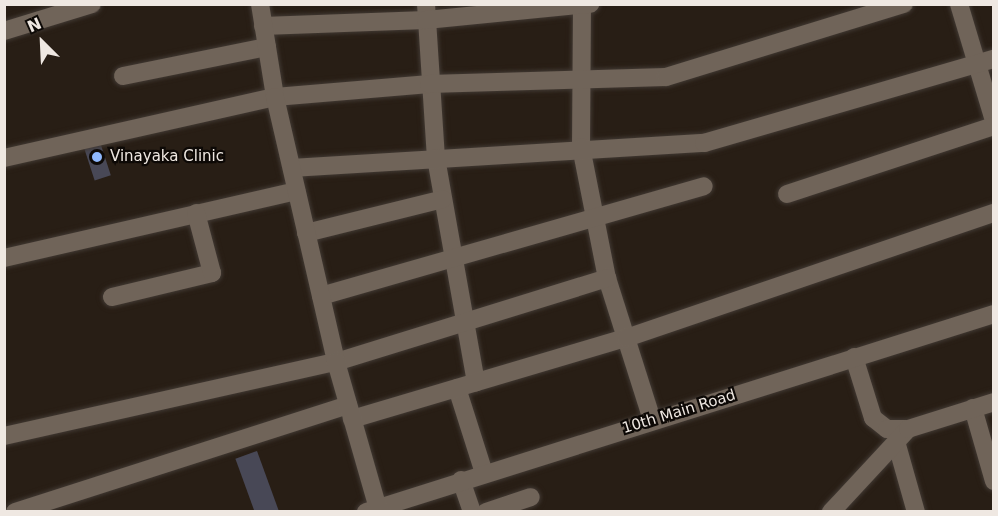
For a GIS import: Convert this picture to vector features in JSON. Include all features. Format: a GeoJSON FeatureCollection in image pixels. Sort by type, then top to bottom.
{"type":"FeatureCollection","features":[{"type":"Feature","properties":{"kind":"street"},"geometry":{"type":"LineString","coordinates":[[4,31],[92,4]]}},
{"type":"Feature","properties":{"kind":"street"},"geometry":{"type":"LineString","coordinates":[[260,4],[275,97],[296,191],[374,510]]}},
{"type":"Feature","properties":{"kind":"street"},"geometry":{"type":"LineString","coordinates":[[4,159],[275,97],[429,84],[666,77],[904,4]]}},
{"type":"Feature","properties":{"kind":"street"},"geometry":{"type":"LineString","coordinates":[[958,4],[986,61],[993,121]]}},
{"type":"Feature","properties":{"kind":"street"},"geometry":{"type":"LineString","coordinates":[[263,26],[426,12],[584,5],[581,147],[606,278],[652,420]]}},
{"type":"Feature","properties":{"kind":"street"},"geometry":{"type":"LineString","coordinates":[[426,12],[429,84],[436,158],[476,382]]}},
{"type":"Feature","properties":{"kind":"street"},"geometry":{"type":"LineString","coordinates":[[123,76],[267,47]]}},
{"type":"Feature","properties":{"kind":"street"},"geometry":{"type":"LineString","coordinates":[[292,168],[581,147],[704,143],[986,61]]}},
{"type":"Feature","properties":{"kind":"street"},"geometry":{"type":"LineString","coordinates":[[787,194],[993,126]]}},
{"type":"Feature","properties":{"kind":"street"},"geometry":{"type":"LineString","coordinates":[[321,296],[704,186]]}},
{"type":"Feature","properties":{"kind":"street"},"geometry":{"type":"LineString","coordinates":[[4,258],[296,191]]}},
{"type":"Feature","properties":{"kind":"street"},"geometry":{"type":"LineString","coordinates":[[306,233],[443,199]]}},
{"type":"Feature","properties":{"kind":"street"},"geometry":{"type":"LineString","coordinates":[[112,297],[212,273],[196,213]]}},
{"type":"Feature","properties":{"kind":"street"},"geometry":{"type":"LineString","coordinates":[[15,512],[350,412],[457,388],[626,338],[993,213]]}},
{"type":"Feature","properties":{"kind":"street"},"geometry":{"type":"LineString","coordinates":[[4,436],[336,362],[606,278]]}},
{"type":"Feature","properties":{"kind":"street","name":"10th Main Road"},"geometry":{"type":"LineString","coordinates":[[374,510],[461,480],[993,314]]}},
{"type":"Feature","properties":{"kind":"street"},"geometry":{"type":"LineString","coordinates":[[854,357],[873,418],[887,429],[908,429],[993,402]]}},
{"type":"Feature","properties":{"kind":"street"},"geometry":{"type":"LineString","coordinates":[[457,388],[484,473]]}},
{"type":"Feature","properties":{"kind":"street"},"geometry":{"type":"LineString","coordinates":[[973,408],[993,482]]}},
{"type":"Feature","properties":{"kind":"street"},"geometry":{"type":"LineString","coordinates":[[831,512],[897,445],[908,429]]}},
{"type":"Feature","properties":{"kind":"street"},"geometry":{"type":"LineString","coordinates":[[897,445],[916,512]]}},
{"type":"Feature","properties":{"kind":"street"},"geometry":{"type":"LineString","coordinates":[[461,480],[472,512]]}},
{"type":"Feature","properties":{"kind":"street"},"geometry":{"type":"LineString","coordinates":[[486,512],[531,497]]}},
{"type":"Feature","properties":{"kind":"street"},"geometry":{"type":"LineString","coordinates":[[4,501],[8,512]]}},
{"type":"Feature","properties":{"kind":"building"},"geometry":{"type":"Polygon","coordinates":[[[100,142],[111,175],[95,181],[84,147],[100,142]]]}},
{"type":"Feature","properties":{"kind":"building"},"geometry":{"type":"Polygon","coordinates":[[[257,451],[279,512],[255,512],[235,459],[257,451]]]}},
{"type":"Feature","properties":{"kind":"place","name":"Vinayaka Clinic"},"geometry":{"type":"Point","coordinates":[97,157]}}]}
